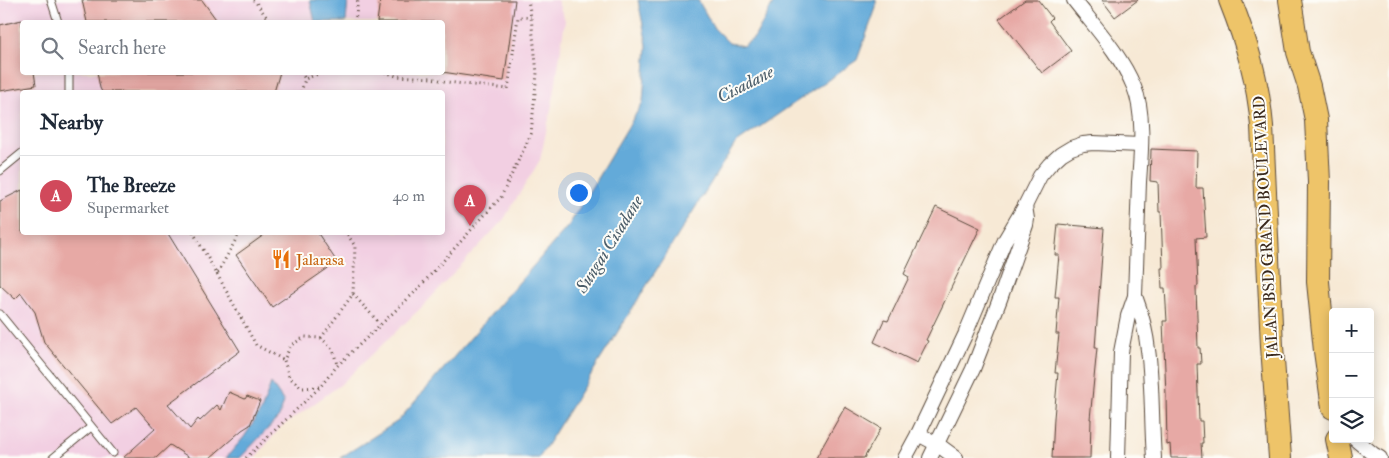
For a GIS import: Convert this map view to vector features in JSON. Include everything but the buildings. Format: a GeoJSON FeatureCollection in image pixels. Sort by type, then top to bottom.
{"type":"FeatureCollection","features":[{"type":"Feature","properties":{"kind":"main road","name":"JALAN BSD GRAND BOULEVARD"},"geometry":{"type":"LineString","coordinates":[[1230,0],[1256,76],[1260,100],[1272,346],[1280,458]]}},
{"type":"Feature","properties":{"kind":"main road"},"geometry":{"type":"LineString","coordinates":[[1280,0],[1309,86],[1316,120],[1319,182],[1318,282],[1332,398]]}},
{"type":"Feature","properties":{"kind":"main road"},"geometry":{"type":"LineString","coordinates":[[1290,0],[1298,52]]}},
{"type":"Feature","properties":{"kind":"main road"},"geometry":{"type":"LineString","coordinates":[[1338,443],[1341,458]]}},
{"type":"Feature","properties":{"kind":"street"},"geometry":{"type":"LineString","coordinates":[[1074,0],[1116,56],[1131,80],[1138,100],[1141,145],[1135,296],[1128,316],[1121,352],[1118,458]]}},
{"type":"Feature","properties":{"kind":"street"},"geometry":{"type":"LineString","coordinates":[[905,458],[965,335],[1005,240],[1045,170],[1055,159],[1071,148],[1093,143],[1141,145]]}},
{"type":"Feature","properties":{"kind":"street"},"geometry":{"type":"LineString","coordinates":[[930,458],[973,369],[1000,299],[1024,233],[1027,219],[1024,206]]}},
{"type":"Feature","properties":{"kind":"street"},"geometry":{"type":"LineString","coordinates":[[1135,296],[1148,340],[1154,458]]}},
{"type":"Feature","properties":{"kind":"street"},"geometry":{"type":"LineString","coordinates":[[965,335],[984,341]]}},
{"type":"Feature","properties":{"kind":"street"},"geometry":{"type":"LineString","coordinates":[[918,434],[937,444],[956,458]]}},
{"type":"Feature","properties":{"kind":"street"},"geometry":{"type":"LineString","coordinates":[[1360,443],[1380,458]]}},
{"type":"Feature","properties":{"kind":"lane"},"geometry":{"type":"LineString","coordinates":[[52,0],[57,20]]}},
{"type":"Feature","properties":{"kind":"lane"},"geometry":{"type":"LineString","coordinates":[[69,75],[69,90]]}},
{"type":"Feature","properties":{"kind":"lane"},"geometry":{"type":"LineString","coordinates":[[0,171],[20,155]]}},
{"type":"Feature","properties":{"kind":"lane"},"geometry":{"type":"LineString","coordinates":[[0,314],[113,453]]}},
{"type":"Feature","properties":{"kind":"lane"},"geometry":{"type":"LineString","coordinates":[[53,458],[91,426]]}},
{"type":"Feature","properties":{"kind":"path"},"geometry":{"type":"LineString","coordinates":[[253,0],[269,20]]}},
{"type":"Feature","properties":{"kind":"path"},"geometry":{"type":"LineString","coordinates":[[355,20],[358,0]]}},
{"type":"Feature","properties":{"kind":"path"},"geometry":{"type":"LineString","coordinates":[[246,458],[320,387],[337,366],[415,292],[501,198],[531,134],[537,73],[528,0]]}},
{"type":"Feature","properties":{"kind":"path"},"geometry":{"type":"LineString","coordinates":[[393,75],[432,78],[446,82],[508,89],[518,17],[531,18]]}},
{"type":"Feature","properties":{"kind":"path"},"geometry":{"type":"LineString","coordinates":[[302,90],[305,79],[303,75]]}},
{"type":"Feature","properties":{"kind":"path"},"geometry":{"type":"LineString","coordinates":[[305,79],[315,75]]}},
{"type":"Feature","properties":{"kind":"path"},"geometry":{"type":"LineString","coordinates":[[195,235],[256,346],[284,360]]}},
{"type":"Feature","properties":{"kind":"path"},"geometry":{"type":"LineString","coordinates":[[217,274],[238,235]]}},
{"type":"Feature","properties":{"kind":"path"},"geometry":{"type":"LineString","coordinates":[[321,338],[353,294],[355,246],[348,235]]}},
{"type":"Feature","properties":{"kind":"path"},"geometry":{"type":"LineString","coordinates":[[353,294],[380,324]]}},
{"type":"Feature","properties":{"kind":"path"},"geometry":{"type":"LineString","coordinates":[[320,387],[302,388],[288,377],[284,360],[290,345],[305,336],[321,338],[333,349],[337,366]]}},
{"type":"Feature","properties":{"kind":"shaded area"},"geometry":{"type":"Polygon","coordinates":[[[0,0],[557,0],[565,20],[554,95],[540,160],[504,219],[426,303],[340,385],[280,428],[255,458],[0,458],[0,0]]]}},
{"type":"Feature","properties":{"kind":"water"},"geometry":{"type":"Polygon","coordinates":[[[310,0],[348,0],[346,20],[315,20],[310,0]]]}},
{"type":"Feature","properties":{"kind":"water"},"geometry":{"type":"Polygon","coordinates":[[[638,0],[698,0],[714,28],[729,43],[743,46],[754,38],[775,0],[876,0],[876,8],[857,60],[735,144],[539,458],[340,458],[398,421],[569,225],[643,102],[647,45],[638,0]]]}},
{"type":"Feature","properties":{"kind":"water"},"geometry":{"type":"Polygon","coordinates":[[[271,383],[284,402],[279,417],[240,458],[226,458],[244,437],[262,409],[271,383]]]}},
{"type":"Feature","properties":{"kind":"place","name":"The Breeze"},"geometry":{"type":"Point","coordinates":[470,226]}},
{"type":"Feature","properties":{"kind":"place","name":"Jalarasa"},"geometry":{"type":"Point","coordinates":[281,259]}},
{"type":"Feature","properties":{"kind":"water label","name":"Cisadane"},"geometry":{"type":"Point","coordinates":[745,84]}},
{"type":"Feature","properties":{"kind":"water label","name":"Sungai Cisadane"},"geometry":{"type":"Point","coordinates":[609,244]}}]}
